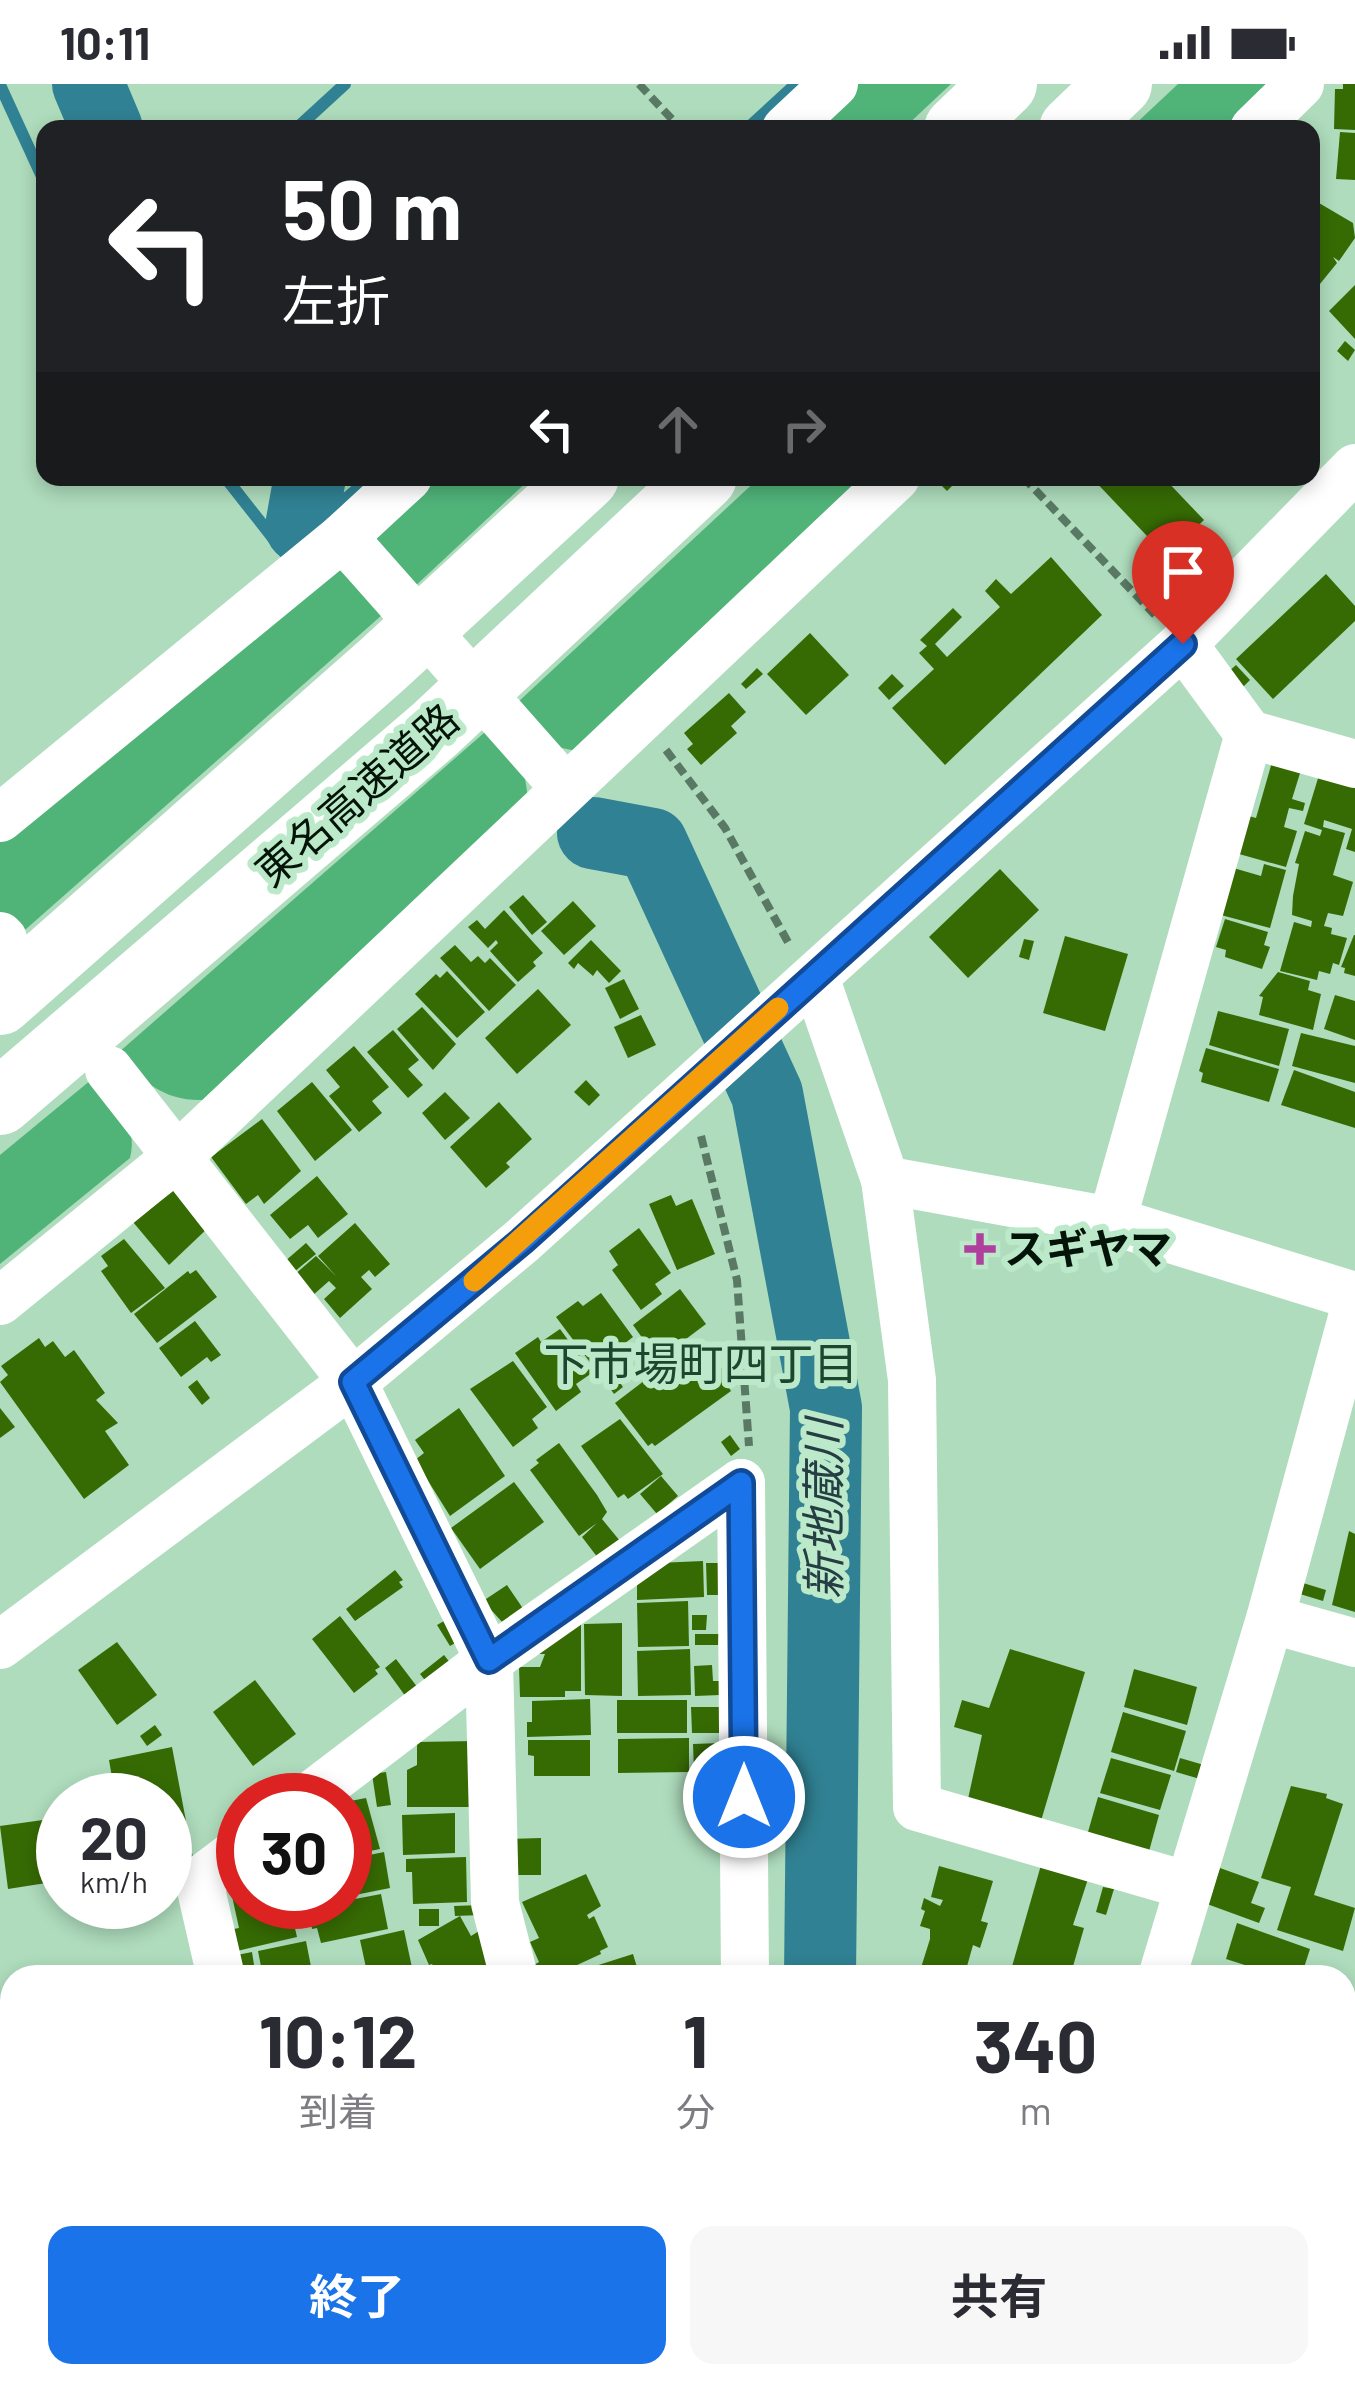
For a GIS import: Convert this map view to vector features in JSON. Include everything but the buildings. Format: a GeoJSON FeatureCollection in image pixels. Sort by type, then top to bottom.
{"type":"FeatureCollection","features":[{"type":"Feature","properties":{"kind":"highway"},"geometry":{"type":"LineString","coordinates":[[966,120],[1004,84]]}},
{"type":"Feature","properties":{"kind":"highway"},"geometry":{"type":"LineString","coordinates":[[1081,120],[1119,84]]}},
{"type":"Feature","properties":{"kind":"highway","name":"東名高速道路"},"geometry":{"type":"LineString","coordinates":[[1,959],[206,823],[576,486]]}},
{"type":"Feature","properties":{"kind":"highway","name":"東名高速道路"},"geometry":{"type":"LineString","coordinates":[[0,1102],[263,879],[694,486]]}},
{"type":"Feature","properties":{"kind":"street"},"geometry":{"type":"LineString","coordinates":[[796,120],[834,84]]}},
{"type":"Feature","properties":{"kind":"street"},"geometry":{"type":"LineString","coordinates":[[1263,120],[1300,84]]}},
{"type":"Feature","properties":{"kind":"street"},"geometry":{"type":"LineString","coordinates":[[0,1645],[353,1382],[522,1241],[1183,644],[1355,468]]}},
{"type":"Feature","properties":{"kind":"street"},"geometry":{"type":"LineString","coordinates":[[0,818],[343,537],[398,486]]}},
{"type":"Feature","properties":{"kind":"street"},"geometry":{"type":"LineString","coordinates":[[0,1301],[179,1155],[886,486]]}},
{"type":"Feature","properties":{"kind":"street"},"geometry":{"type":"LineString","coordinates":[[343,537],[565,788]]}},
{"type":"Feature","properties":{"kind":"street"},"geometry":{"type":"LineString","coordinates":[[1183,644],[1249,734],[1355,764]]}},
{"type":"Feature","properties":{"kind":"street"},"geometry":{"type":"LineString","coordinates":[[1112,1221],[1249,734]]}},
{"type":"Feature","properties":{"kind":"street"},"geometry":{"type":"LineString","coordinates":[[806,985],[885,1180],[912,1380],[917,1807],[1189,1886]]}},
{"type":"Feature","properties":{"kind":"street"},"geometry":{"type":"LineString","coordinates":[[109,1070],[353,1382],[489,1660],[495,1904],[511,1965]]}},
{"type":"Feature","properties":{"kind":"street"},"geometry":{"type":"LineString","coordinates":[[885,1180],[1112,1221],[1355,1296]]}},
{"type":"Feature","properties":{"kind":"street"},"geometry":{"type":"LineString","coordinates":[[1166,1965],[1270,1619],[1355,1307]]}},
{"type":"Feature","properties":{"kind":"street"},"geometry":{"type":"LineString","coordinates":[[340,1773],[489,1660],[741,1483]]}},
{"type":"Feature","properties":{"kind":"street"},"geometry":{"type":"LineString","coordinates":[[741,1483],[745,1965]]}},
{"type":"Feature","properties":{"kind":"street"},"geometry":{"type":"LineString","coordinates":[[1270,1619],[1355,1643]]}},
{"type":"Feature","properties":{"kind":"street"},"geometry":{"type":"LineString","coordinates":[[216,1868],[199,1881],[218,1965]]}},
{"type":"Feature","properties":{"kind":"path"},"geometry":{"type":"LineString","coordinates":[[639,84],[673,120]]}},
{"type":"Feature","properties":{"kind":"path"},"geometry":{"type":"LineString","coordinates":[[1032,486],[1183,644]]}},
{"type":"Feature","properties":{"kind":"path"},"geometry":{"type":"LineString","coordinates":[[639,720],[725,828],[780,925],[806,985]]}},
{"type":"Feature","properties":{"kind":"path"},"geometry":{"type":"LineString","coordinates":[[692,1088],[737,1280],[748,1398],[749,1451],[741,1483]]}},
{"type":"Feature","properties":{"kind":"green space"},"geometry":{"type":"Polygon","coordinates":[[[853,84],[951,84],[913,120],[814,120],[853,84]]]}},
{"type":"Feature","properties":{"kind":"green space"},"geometry":{"type":"Polygon","coordinates":[[[1178,84],[1273,84],[1236,120],[1140,120],[1178,84]]]}},
{"type":"Feature","properties":{"kind":"green space"},"geometry":{"type":"Polygon","coordinates":[[[412,486],[522,486],[411,590],[367,542],[412,486]]]}},
{"type":"Feature","properties":{"kind":"green space"},"geometry":{"type":"Polygon","coordinates":[[[750,486],[853,486],[576,751],[553,746],[517,703],[750,486]]]}},
{"type":"Feature","properties":{"kind":"green space"},"geometry":{"type":"Polygon","coordinates":[[[341,571],[382,615],[17,937],[0,920],[0,842],[310,572],[341,571]]]}},
{"type":"Feature","properties":{"kind":"green space"},"geometry":{"type":"Polygon","coordinates":[[[485,732],[525,778],[528,798],[203,1100],[165,1093],[118,1053],[485,732]]]}},
{"type":"Feature","properties":{"kind":"green space"},"geometry":{"type":"Polygon","coordinates":[[[97,1075],[128,1124],[130,1158],[0,1264],[0,1155],[97,1075]]]}},
{"type":"Feature","properties":{"kind":"waterway","name":"新地蔵川"},"geometry":{"type":"LineString","coordinates":[[88,84],[103,120]]}},
{"type":"Feature","properties":{"kind":"waterway"},"geometry":{"type":"LineString","coordinates":[[306,120],[345,84]]}},
{"type":"Feature","properties":{"kind":"waterway"},"geometry":{"type":"LineString","coordinates":[[757,120],[796,84]]}},
{"type":"Feature","properties":{"kind":"waterway"},"geometry":{"type":"LineString","coordinates":[[0,85],[36,163]]}},
{"type":"Feature","properties":{"kind":"waterway"},"geometry":{"type":"LineString","coordinates":[[232,486],[284,552],[361,486]]}},
{"type":"Feature","properties":{"kind":"waterway","name":"新地蔵川"},"geometry":{"type":"LineString","coordinates":[[301,527],[308,486]]}},
{"type":"Feature","properties":{"kind":"waterway","name":"新地蔵川"},"geometry":{"type":"LineString","coordinates":[[593,833],[652,844],[767,1094],[826,1408],[820,1965]]}},
{"type":"Feature","properties":{"kind":"slow traffic"},"geometry":{"type":"LineString","coordinates":[[474,1281],[778,1008]]}},
{"type":"Feature","properties":{"kind":"place","name":"スギヤマ"},"geometry":{"type":"Point","coordinates":[980,1249]}},
{"type":"Feature","properties":{"kind":"district","name":"下市場町四丁目"},"geometry":{"type":"Point","coordinates":[701,1364]}},
{"type":"Feature","properties":{"kind":"route"},"geometry":{"type":"LineString","coordinates":[[744,1797],[741,1483],[489,1660],[353,1382],[522,1241],[1183,644]]}}]}
